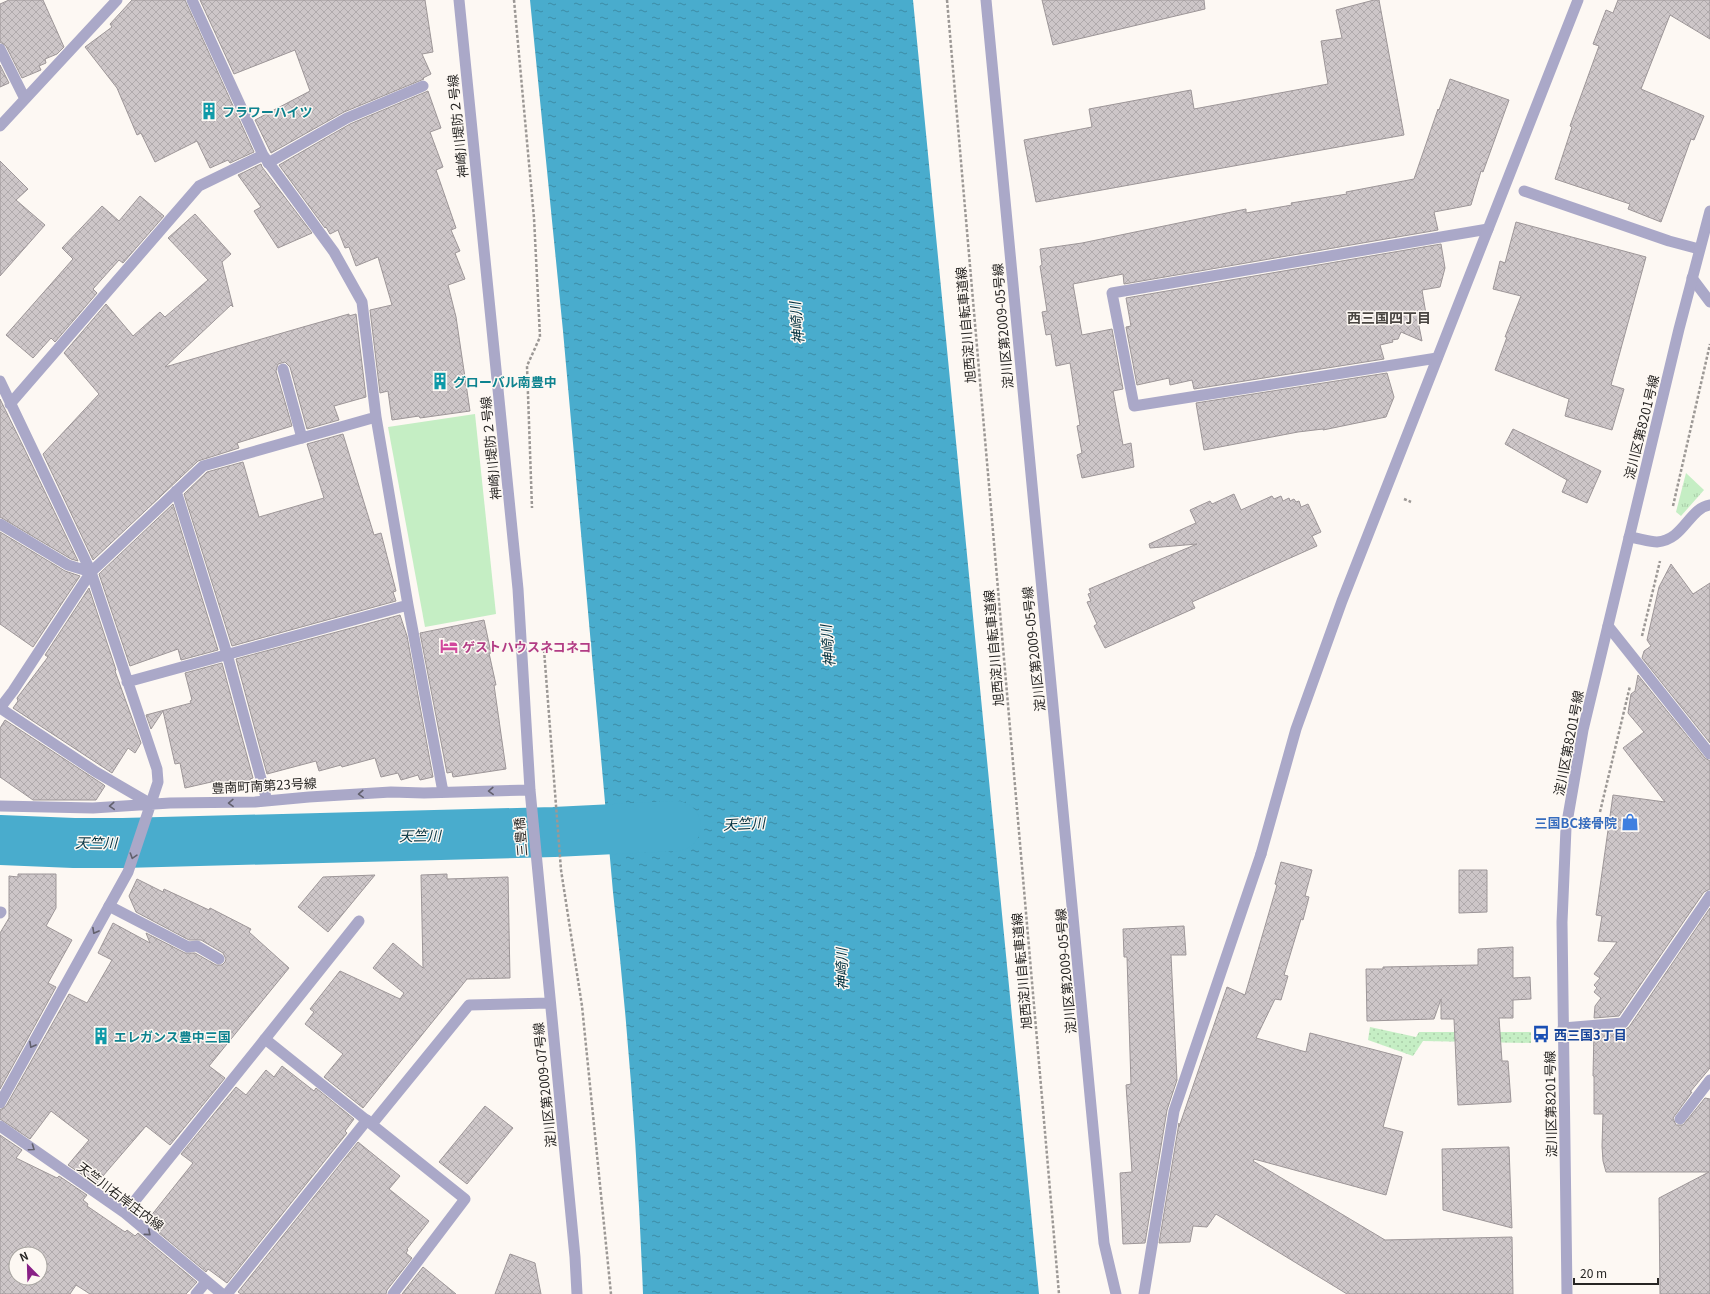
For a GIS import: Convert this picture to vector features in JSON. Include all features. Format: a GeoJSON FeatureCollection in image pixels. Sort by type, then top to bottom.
{"type":"FeatureCollection","features":[{"type":"Feature","properties":{"kind":"street"},"geometry":{"type":"LineString","coordinates":[[0,126],[116,0]]}},
{"type":"Feature","properties":{"kind":"street"},"geometry":{"type":"LineString","coordinates":[[192,0],[266,159],[334,252],[362,302],[376,417],[408,605],[444,792]]}},
{"type":"Feature","properties":{"kind":"street","name":"神崎川堤防２号線"},"geometry":{"type":"LineString","coordinates":[[459,0],[518,589],[530,794]]}},
{"type":"Feature","properties":{"kind":"street","name":"淀川区第2009-05号線"},"geometry":{"type":"LineString","coordinates":[[986,0],[1018,355],[1069,868],[1104,1243],[1116,1294]]}},
{"type":"Feature","properties":{"kind":"street"},"geometry":{"type":"LineString","coordinates":[[1144,1294],[1174,1111],[1261,854],[1296,729],[1342,601],[1488,229],[1505,190],[1578,0]]}},
{"type":"Feature","properties":{"kind":"street"},"geometry":{"type":"LineString","coordinates":[[0,49],[25,99]]}},
{"type":"Feature","properties":{"kind":"street"},"geometry":{"type":"LineString","coordinates":[[10,404],[199,186],[266,159],[347,118],[423,86]]}},
{"type":"Feature","properties":{"kind":"street"},"geometry":{"type":"LineString","coordinates":[[1524,191],[1669,241],[1699,249]]}},
{"type":"Feature","properties":{"kind":"street","name":"淀川区第8201号線"},"geometry":{"type":"LineString","coordinates":[[1568,1294],[1562,922],[1566,828],[1583,730],[1699,249],[1710,211]]}},
{"type":"Feature","properties":{"kind":"street"},"geometry":{"type":"LineString","coordinates":[[1437,358],[1134,406],[1112,293],[1488,229]]}},
{"type":"Feature","properties":{"kind":"street"},"geometry":{"type":"LineString","coordinates":[[1692,278],[1710,302]]}},
{"type":"Feature","properties":{"kind":"street"},"geometry":{"type":"LineString","coordinates":[[283,369],[302,438]]}},
{"type":"Feature","properties":{"kind":"street"},"geometry":{"type":"LineString","coordinates":[[0,381],[91,572],[157,769],[158,782],[128,872],[0,1103]]}},
{"type":"Feature","properties":{"kind":"street"},"geometry":{"type":"LineString","coordinates":[[149,808],[0,708],[13,691],[91,572],[203,466],[376,417]]}},
{"type":"Feature","properties":{"kind":"street"},"geometry":{"type":"LineString","coordinates":[[176,491],[226,654],[267,801]]}},
{"type":"Feature","properties":{"kind":"street"},"geometry":{"type":"LineString","coordinates":[[1629,537],[1657,542],[1665,540],[1675,536],[1702,506],[1710,505]]}},
{"type":"Feature","properties":{"kind":"street"},"geometry":{"type":"LineString","coordinates":[[0,524],[68,565],[91,572]]}},
{"type":"Feature","properties":{"kind":"street"},"geometry":{"type":"LineString","coordinates":[[127,682],[408,605]]}},
{"type":"Feature","properties":{"kind":"street"},"geometry":{"type":"LineString","coordinates":[[1608,626],[1710,754]]}},
{"type":"Feature","properties":{"kind":"street","name":"豊南町南第23号線"},"geometry":{"type":"LineString","coordinates":[[0,806],[149,808],[392,792],[530,794]]}},
{"type":"Feature","properties":{"kind":"street","name":"三豊橋"},"geometry":{"type":"LineString","coordinates":[[530,794],[537,873]]}},
{"type":"Feature","properties":{"kind":"street","name":"淀川区第2009-07号線"},"geometry":{"type":"LineString","coordinates":[[537,873],[575,1257],[577,1294]]}},
{"type":"Feature","properties":{"kind":"street"},"geometry":{"type":"LineString","coordinates":[[1563,1028],[1623,1023],[1710,896]]}},
{"type":"Feature","properties":{"kind":"street"},"geometry":{"type":"LineString","coordinates":[[108,906],[188,947],[197,946],[219,959]]}},
{"type":"Feature","properties":{"kind":"street"},"geometry":{"type":"LineString","coordinates":[[125,1213],[359,921]]}},
{"type":"Feature","properties":{"kind":"street"},"geometry":{"type":"LineString","coordinates":[[227,1294],[369,1122],[470,1005],[550,1003]]}},
{"type":"Feature","properties":{"kind":"street"},"geometry":{"type":"LineString","coordinates":[[265,1039],[465,1199],[393,1294]]}},
{"type":"Feature","properties":{"kind":"street"},"geometry":{"type":"LineString","coordinates":[[1680,1119],[1710,1080]]}},
{"type":"Feature","properties":{"kind":"street","name":"天竺川右岸庄内線"},"geometry":{"type":"LineString","coordinates":[[0,1126],[125,1213],[222,1294]]}},
{"type":"Feature","properties":{"kind":"street"},"geometry":{"type":"LineString","coordinates":[[196,1294],[206,1282]]}},
{"type":"Feature","properties":{"kind":"path"},"geometry":{"type":"LineString","coordinates":[[514,0],[534,218],[540,338],[527,366],[533,515]]}},
{"type":"Feature","properties":{"kind":"path","name":"旭西淀川自転車道線"},"geometry":{"type":"LineString","coordinates":[[947,0],[1059,1294]]}},
{"type":"Feature","properties":{"kind":"path"},"geometry":{"type":"LineString","coordinates":[[1600,812],[1710,344]]}},
{"type":"Feature","properties":{"kind":"path"},"geometry":{"type":"LineString","coordinates":[[1404,499],[1411,502]]}},
{"type":"Feature","properties":{"kind":"path"},"geometry":{"type":"LineString","coordinates":[[543,642],[561,870],[582,1006],[611,1294]]}},
{"type":"Feature","properties":{"kind":"green space"},"geometry":{"type":"Polygon","coordinates":[[[475,414],[496,614],[425,627],[388,427],[475,414]]]}},
{"type":"Feature","properties":{"kind":"green space"},"geometry":{"type":"Polygon","coordinates":[[[1686,473],[1704,490],[1681,516],[1676,512],[1686,473]]]}},
{"type":"Feature","properties":{"kind":"green space"},"geometry":{"type":"Polygon","coordinates":[[[1370,1027],[1416,1037],[1419,1032],[1531,1032],[1531,1043],[1423,1041],[1413,1056],[1368,1040],[1370,1027]]]}},
{"type":"Feature","properties":{"kind":"water","name":"神崎川"},"geometry":{"type":"Polygon","coordinates":[[[530,0],[913,0],[1039,1294],[643,1294],[628,1043],[613,892],[563,331],[530,0]]]}},
{"type":"Feature","properties":{"kind":"building"},"geometry":{"type":"Polygon","coordinates":[[[9,0],[43,0],[64,47],[57,54],[45,59],[46,63],[39,66],[41,70],[22,78],[6,46],[0,42],[0,4],[9,0]]]}},
{"type":"Feature","properties":{"kind":"building"},"geometry":{"type":"Polygon","coordinates":[[[132,0],[185,0],[254,152],[230,163],[228,160],[210,168],[197,141],[155,162],[141,133],[137,135],[117,88],[85,47],[112,27],[110,24],[132,0]]]}},
{"type":"Feature","properties":{"kind":"building"},"geometry":{"type":"Polygon","coordinates":[[[200,0],[425,0],[433,52],[422,54],[431,74],[423,78],[424,79],[344,112],[271,153],[255,120],[310,91],[295,50],[234,74],[200,0]]]}},
{"type":"Feature","properties":{"kind":"building"},"geometry":{"type":"Polygon","coordinates":[[[1042,0],[1204,0],[1205,9],[1053,45],[1042,0]]]}},
{"type":"Feature","properties":{"kind":"building"},"geometry":{"type":"Polygon","coordinates":[[[1379,0],[1404,135],[1036,202],[1024,140],[1092,127],[1089,109],[1191,90],[1194,109],[1328,84],[1321,41],[1342,38],[1336,10],[1379,0]]]}},
{"type":"Feature","properties":{"kind":"building"},"geometry":{"type":"Polygon","coordinates":[[[1618,0],[1710,0],[1710,39],[1670,15],[1641,89],[1704,116],[1694,140],[1691,139],[1661,222],[1628,209],[1630,204],[1555,179],[1572,127],[1570,126],[1599,46],[1593,44],[1606,10],[1613,13],[1618,0]]]}},
{"type":"Feature","properties":{"kind":"building"},"geometry":{"type":"Polygon","coordinates":[[[0,65],[9,83],[0,87],[0,65]]]}},
{"type":"Feature","properties":{"kind":"building"},"geometry":{"type":"Polygon","coordinates":[[[1450,79],[1509,100],[1483,172],[1481,171],[1471,205],[1434,212],[1438,230],[1124,284],[1123,274],[1073,284],[1082,335],[1112,329],[1123,389],[1113,391],[1123,445],[1131,443],[1134,467],[1082,478],[1077,455],[1082,453],[1077,426],[1080,425],[1070,363],[1056,366],[1051,334],[1046,335],[1042,312],[1047,311],[1040,266],[1042,265],[1040,249],[1082,243],[1246,209],[1246,213],[1292,205],[1291,203],[1347,194],[1346,192],[1414,179],[1450,79]]]}},
{"type":"Feature","properties":{"kind":"building"},"geometry":{"type":"Polygon","coordinates":[[[428,91],[441,128],[430,132],[443,167],[436,170],[456,228],[451,230],[460,251],[455,253],[465,279],[448,285],[456,317],[470,411],[420,418],[419,416],[392,420],[388,391],[380,393],[370,310],[392,305],[378,257],[356,266],[349,247],[345,248],[338,230],[330,234],[279,165],[350,124],[428,91]]]}},
{"type":"Feature","properties":{"kind":"building"},"geometry":{"type":"Polygon","coordinates":[[[0,161],[28,189],[16,200],[45,225],[0,276],[0,161]]]}},
{"type":"Feature","properties":{"kind":"building"},"geometry":{"type":"Polygon","coordinates":[[[261,164],[312,233],[278,248],[254,211],[261,207],[238,175],[261,164]]]}},
{"type":"Feature","properties":{"kind":"building"},"geometry":{"type":"Polygon","coordinates":[[[140,196],[164,216],[123,263],[119,260],[93,289],[97,293],[55,342],[51,338],[33,358],[6,335],[73,259],[62,248],[102,206],[119,221],[140,196]]]}},
{"type":"Feature","properties":{"kind":"building"},"geometry":{"type":"Polygon","coordinates":[[[195,214],[231,254],[222,262],[233,307],[231,305],[165,367],[349,314],[349,316],[356,314],[366,397],[334,406],[339,420],[307,429],[290,367],[285,362],[278,364],[276,371],[292,426],[237,443],[239,448],[198,461],[93,560],[43,454],[99,394],[64,353],[106,304],[133,336],[160,312],[165,317],[208,280],[168,238],[195,214]]]}},
{"type":"Feature","properties":{"kind":"building"},"geometry":{"type":"Polygon","coordinates":[[[1516,222],[1646,257],[1611,385],[1624,389],[1612,430],[1565,416],[1569,399],[1495,370],[1507,337],[1505,337],[1521,296],[1493,289],[1500,261],[1505,263],[1516,222]]]}},
{"type":"Feature","properties":{"kind":"building"},"geometry":{"type":"Polygon","coordinates":[[[1441,244],[1445,268],[1440,287],[1422,290],[1427,320],[1418,321],[1422,341],[1401,332],[1398,339],[1392,340],[1393,342],[1380,345],[1384,359],[1194,389],[1192,380],[1170,385],[1169,378],[1137,385],[1126,327],[1131,326],[1126,298],[1441,244]]]}},
{"type":"Feature","properties":{"kind":"building"},"geometry":{"type":"Polygon","coordinates":[[[1387,373],[1394,397],[1386,417],[1323,430],[1298,432],[1204,450],[1196,403],[1387,373]]]}},
{"type":"Feature","properties":{"kind":"building"},"geometry":{"type":"Polygon","coordinates":[[[0,399],[78,561],[71,559],[0,517],[0,399]]]}},
{"type":"Feature","properties":{"kind":"building"},"geometry":{"type":"Polygon","coordinates":[[[1513,429],[1601,471],[1587,503],[1562,492],[1567,480],[1505,444],[1513,429]]]}},
{"type":"Feature","properties":{"kind":"building"},"geometry":{"type":"Polygon","coordinates":[[[343,434],[374,535],[381,533],[396,591],[393,592],[396,601],[232,646],[184,494],[207,472],[243,462],[259,517],[324,498],[307,444],[343,434]]]}},
{"type":"Feature","properties":{"kind":"building"},"geometry":{"type":"Polygon","coordinates":[[[1234,494],[1241,510],[1272,496],[1274,499],[1281,496],[1283,501],[1289,498],[1290,501],[1294,499],[1296,502],[1299,501],[1301,507],[1308,504],[1321,532],[1312,536],[1317,546],[1192,602],[1195,608],[1105,648],[1094,626],[1097,624],[1087,602],[1091,601],[1088,594],[1091,593],[1089,589],[1197,544],[1150,548],[1149,544],[1196,523],[1190,510],[1210,501],[1212,504],[1234,494]]]}},
{"type":"Feature","properties":{"kind":"building"},"geometry":{"type":"Polygon","coordinates":[[[173,504],[218,650],[181,660],[178,649],[130,666],[99,574],[173,504]]]}},
{"type":"Feature","properties":{"kind":"building"},"geometry":{"type":"Polygon","coordinates":[[[0,532],[65,571],[80,576],[33,647],[0,624],[0,532]]]}},
{"type":"Feature","properties":{"kind":"building"},"geometry":{"type":"Polygon","coordinates":[[[1671,564],[1693,594],[1710,583],[1710,743],[1642,658],[1644,651],[1651,646],[1647,640],[1659,587],[1671,564]]]}},
{"type":"Feature","properties":{"kind":"building"},"geometry":{"type":"Polygon","coordinates":[[[89,588],[116,670],[115,671],[141,743],[135,753],[128,748],[112,773],[13,708],[18,701],[17,698],[48,657],[45,655],[89,588]]]}},
{"type":"Feature","properties":{"kind":"building"},"geometry":{"type":"Polygon","coordinates":[[[400,615],[407,636],[433,777],[420,780],[418,775],[401,780],[398,773],[381,777],[375,758],[342,767],[341,765],[319,771],[316,761],[267,774],[236,659],[400,615]]]}},
{"type":"Feature","properties":{"kind":"building"},"geometry":{"type":"Polygon","coordinates":[[[484,620],[496,685],[494,685],[506,769],[453,777],[452,772],[447,773],[420,633],[484,620]]]}},
{"type":"Feature","properties":{"kind":"building"},"geometry":{"type":"Polygon","coordinates":[[[222,663],[253,778],[250,779],[251,783],[224,792],[220,780],[185,788],[180,763],[175,764],[163,711],[151,729],[146,715],[191,703],[190,701],[192,700],[185,673],[222,663]]]}},
{"type":"Feature","properties":{"kind":"building"},"geometry":{"type":"Polygon","coordinates":[[[1638,675],[1705,758],[1710,761],[1710,889],[1704,892],[1619,1016],[1594,1018],[1595,1006],[1601,998],[1594,992],[1597,988],[1594,985],[1600,978],[1594,974],[1617,942],[1598,941],[1602,916],[1596,915],[1613,795],[1665,802],[1623,748],[1644,732],[1628,713],[1631,694],[1635,691],[1638,675]]]}},
{"type":"Feature","properties":{"kind":"building"},"geometry":{"type":"Polygon","coordinates":[[[5,720],[104,785],[105,786],[96,800],[33,800],[0,777],[0,728],[5,720]]]}},
{"type":"Feature","properties":{"kind":"building"},"geometry":{"type":"Polygon","coordinates":[[[1281,862],[1312,870],[1305,896],[1309,897],[1303,920],[1301,919],[1284,975],[1288,976],[1281,1000],[1275,999],[1256,1038],[1306,1052],[1310,1033],[1402,1057],[1383,1127],[1403,1132],[1386,1195],[1254,1159],[1253,1161],[1385,1240],[1512,1237],[1513,1294],[1347,1294],[1216,1214],[1207,1227],[1193,1226],[1190,1242],[1159,1243],[1179,1123],[1179,1127],[1227,987],[1245,995],[1277,885],[1275,884],[1281,862]]]}},
{"type":"Feature","properties":{"kind":"building"},"geometry":{"type":"Polygon","coordinates":[[[1459,870],[1487,870],[1487,912],[1459,913],[1459,870]]]}},
{"type":"Feature","properties":{"kind":"building"},"geometry":{"type":"Polygon","coordinates":[[[18,874],[56,874],[56,908],[46,926],[72,940],[48,983],[56,987],[0,1089],[0,933],[9,918],[9,876],[18,877],[18,874]]]}},
{"type":"Feature","properties":{"kind":"building"},"geometry":{"type":"Polygon","coordinates":[[[447,874],[447,879],[508,877],[510,978],[467,979],[363,1108],[324,1077],[343,1054],[305,1024],[314,1012],[310,1009],[340,971],[400,999],[404,993],[373,968],[393,943],[423,968],[421,875],[447,874]]]}},
{"type":"Feature","properties":{"kind":"building"},"geometry":{"type":"Polygon","coordinates":[[[375,875],[328,932],[298,907],[323,877],[375,875]]]}},
{"type":"Feature","properties":{"kind":"building"},"geometry":{"type":"Polygon","coordinates":[[[137,879],[163,892],[164,889],[209,910],[210,908],[251,929],[249,932],[289,968],[209,1066],[225,1078],[170,1145],[146,1126],[96,1184],[68,1165],[89,1140],[51,1111],[30,1139],[0,1119],[0,1110],[6,1106],[69,994],[87,1003],[112,960],[98,953],[113,923],[150,943],[146,933],[185,953],[195,953],[216,965],[222,965],[225,962],[226,959],[223,953],[201,940],[189,940],[136,912],[129,896],[137,879]]]}},
{"type":"Feature","properties":{"kind":"building"},"geometry":{"type":"Polygon","coordinates":[[[1710,908],[1710,1068],[1690,1092],[1692,1092],[1673,1118],[1676,1125],[1683,1125],[1705,1098],[1710,1099],[1710,1294],[1660,1294],[1659,1198],[1709,1172],[1606,1172],[1603,1161],[1602,1146],[1603,1114],[1594,1114],[1594,1032],[1624,1030],[1629,1027],[1710,908]]]}},
{"type":"Feature","properties":{"kind":"building"},"geometry":{"type":"Polygon","coordinates":[[[1184,926],[1186,955],[1171,955],[1177,1080],[1167,1110],[1145,1243],[1123,1244],[1120,1173],[1132,1172],[1126,1085],[1131,1084],[1127,957],[1124,957],[1123,929],[1184,926]]]}},
{"type":"Feature","properties":{"kind":"building"},"geometry":{"type":"Polygon","coordinates":[[[1513,947],[1513,978],[1530,977],[1531,999],[1513,1000],[1513,1018],[1499,1018],[1502,1061],[1508,1061],[1511,1102],[1458,1105],[1454,1019],[1441,1019],[1441,999],[1434,1019],[1367,1021],[1366,969],[1383,969],[1383,967],[1478,965],[1478,949],[1513,947]]]}},
{"type":"Feature","properties":{"kind":"building"},"geometry":{"type":"Polygon","coordinates":[[[282,1066],[314,1091],[316,1088],[354,1119],[345,1131],[347,1133],[227,1283],[208,1269],[206,1272],[146,1222],[193,1163],[181,1154],[236,1087],[246,1095],[266,1070],[274,1077],[282,1066]]]}},
{"type":"Feature","properties":{"kind":"building"},"geometry":{"type":"Polygon","coordinates":[[[485,1106],[513,1128],[467,1184],[439,1162],[485,1106]]]}},
{"type":"Feature","properties":{"kind":"building"},"geometry":{"type":"Polygon","coordinates":[[[0,1135],[22,1150],[16,1158],[57,1178],[59,1176],[87,1195],[83,1200],[88,1204],[87,1206],[125,1232],[127,1230],[135,1236],[138,1233],[197,1282],[186,1294],[90,1294],[76,1285],[70,1294],[0,1294],[0,1135]]]}},
{"type":"Feature","properties":{"kind":"building"},"geometry":{"type":"Polygon","coordinates":[[[358,1142],[400,1176],[389,1189],[429,1221],[407,1249],[408,1250],[406,1253],[412,1258],[387,1290],[386,1294],[241,1294],[238,1292],[358,1142]]]}},
{"type":"Feature","properties":{"kind":"building"},"geometry":{"type":"Polygon","coordinates":[[[1509,1147],[1512,1228],[1443,1210],[1442,1149],[1509,1147]]]}},
{"type":"Feature","properties":{"kind":"building"},"geometry":{"type":"Polygon","coordinates":[[[510,1254],[535,1263],[541,1294],[495,1294],[510,1254]]]}},
{"type":"Feature","properties":{"kind":"building"},"geometry":{"type":"Polygon","coordinates":[[[423,1267],[456,1294],[402,1294],[423,1267]]]}},
{"type":"Feature","properties":{"kind":"waterway","name":"天竺川"},"geometry":{"type":"LineString","coordinates":[[0,840],[123,843],[554,832],[676,826]]}},
{"type":"Feature","properties":{"kind":"place","name":"フラワーハイツ"},"geometry":{"type":"Point","coordinates":[209,111]}},
{"type":"Feature","properties":{"kind":"place","name":"グローバル南豊中"},"geometry":{"type":"Point","coordinates":[440,381]}},
{"type":"Feature","properties":{"kind":"place","name":"ゲストハウスネコネコ"},"geometry":{"type":"Point","coordinates":[449,646]}},
{"type":"Feature","properties":{"kind":"place","name":"三国BC接骨院"},"geometry":{"type":"Point","coordinates":[1630,822]}},
{"type":"Feature","properties":{"kind":"place","name":"西三国3丁目"},"geometry":{"type":"Point","coordinates":[1541,1034]}},
{"type":"Feature","properties":{"kind":"place","name":"エレガンス豊中三国"},"geometry":{"type":"Point","coordinates":[101,1036]}},
{"type":"Feature","properties":{"kind":"district","name":"西三国四丁目"},"geometry":{"type":"Point","coordinates":[1389,317]}}]}
